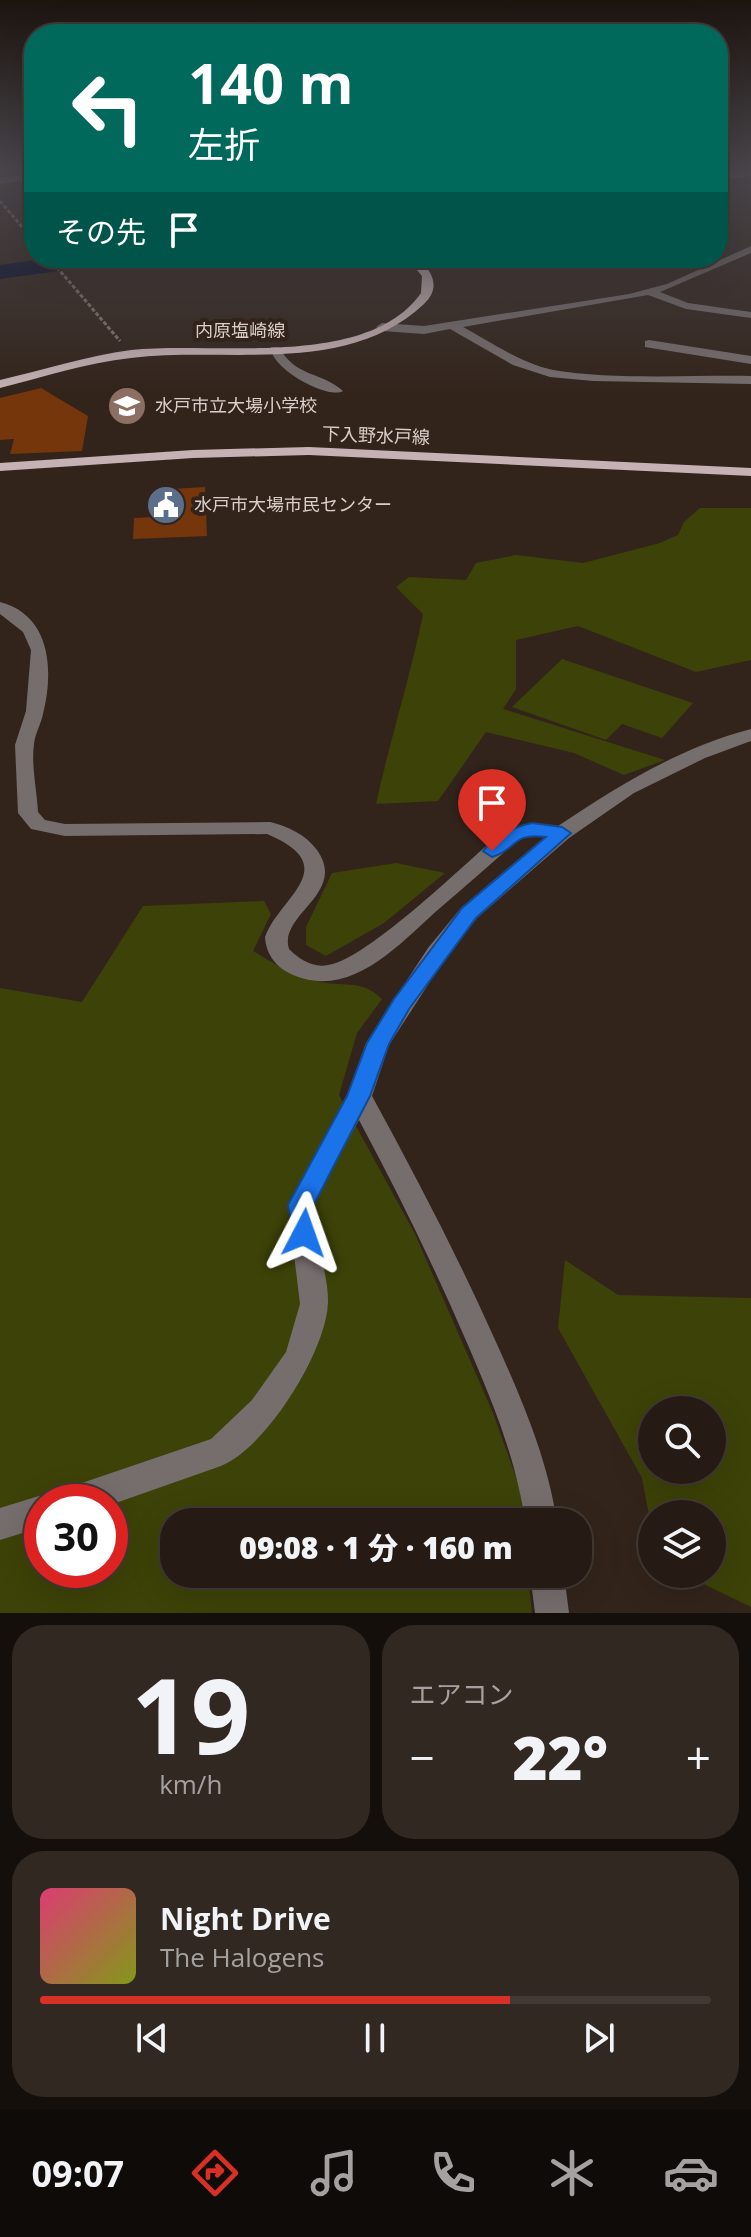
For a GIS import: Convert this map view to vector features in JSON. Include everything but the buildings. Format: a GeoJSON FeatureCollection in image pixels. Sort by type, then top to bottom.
{"type":"FeatureCollection","features":[{"type":"Feature","properties":{"kind":"main road","name":"内原塩崎線"},"geometry":{"type":"LineString","coordinates":[[0,384],[131,354],[183,350],[275,350],[332,344],[382,327],[408,313],[429,287],[427,274],[421,268]]}},
{"type":"Feature","properties":{"kind":"main road","name":"下入野水戸線"},"geometry":{"type":"LineString","coordinates":[[0,467],[305,451],[751,472]]}},
{"type":"Feature","properties":{"kind":"street"},"geometry":{"type":"LineString","coordinates":[[728,260],[751,249]]}},
{"type":"Feature","properties":{"kind":"street"},"geometry":{"type":"LineString","coordinates":[[382,327],[424,330],[480,319],[529,315],[650,292],[712,268]]}},
{"type":"Feature","properties":{"kind":"street"},"geometry":{"type":"LineString","coordinates":[[650,292],[686,306],[751,315]]}},
{"type":"Feature","properties":{"kind":"street"},"geometry":{"type":"LineString","coordinates":[[451,325],[517,362],[550,373],[593,377],[751,380]]}},
{"type":"Feature","properties":{"kind":"street"},"geometry":{"type":"LineString","coordinates":[[649,344],[751,360]]}},
{"type":"Feature","properties":{"kind":"street"},"geometry":{"type":"LineString","coordinates":[[275,350],[276,356],[297,374],[337,391]]}},
{"type":"Feature","properties":{"kind":"street"},"geometry":{"type":"LineString","coordinates":[[0,607],[17,616],[31,630],[40,650],[35,711],[24,745],[28,813],[38,825],[65,830],[270,828],[290,835],[304,848],[315,865],[315,881],[278,928],[276,943],[281,956],[305,971],[322,974],[347,968],[373,955],[512,834],[532,829],[562,833]]}},
{"type":"Feature","properties":{"kind":"street"},"geometry":{"type":"LineString","coordinates":[[125,1484],[221,1451],[263,1410],[299,1358],[314,1304],[301,1205],[359,1096],[378,1043],[436,954],[469,913],[562,833],[627,789],[698,754],[751,735]]}},
{"type":"Feature","properties":{"kind":"street"},"geometry":{"type":"LineString","coordinates":[[359,1096],[432,1231],[511,1408],[539,1508]]}},
{"type":"Feature","properties":{"kind":"street"},"geometry":{"type":"LineString","coordinates":[[0,1524],[24,1517]]}},
{"type":"Feature","properties":{"kind":"street"},"geometry":{"type":"LineString","coordinates":[[549,1588],[552,1613]]}},
{"type":"Feature","properties":{"kind":"path"},"geometry":{"type":"LineString","coordinates":[[58,268],[131,354]]}},
{"type":"Feature","properties":{"kind":"green space"},"geometry":{"type":"Polygon","coordinates":[[[700,508],[751,508],[751,660],[696,672],[578,626],[516,640],[516,689],[503,709],[665,760],[624,775],[574,753],[486,732],[438,801],[376,804],[423,614],[396,587],[409,577],[466,580],[476,563],[516,555],[583,563],[660,543],[678,535],[684,522],[700,508]]]}},
{"type":"Feature","properties":{"kind":"green space"},"geometry":{"type":"Polygon","coordinates":[[[562,659],[693,703],[662,738],[622,724],[606,740],[512,707],[562,659]]]}},
{"type":"Feature","properties":{"kind":"green space"},"geometry":{"type":"Polygon","coordinates":[[[396,863],[445,873],[384,923],[326,956],[306,945],[306,927],[332,873],[396,863]]]}},
{"type":"Feature","properties":{"kind":"green space"},"geometry":{"type":"Polygon","coordinates":[[[264,901],[271,914],[253,951],[300,976],[367,988],[382,999],[357,1033],[339,1095],[415,1234],[493,1413],[520,1488],[522,1508],[160,1508],[160,1588],[529,1588],[532,1613],[0,1613],[0,988],[82,1002],[143,906],[264,901]]]}},
{"type":"Feature","properties":{"kind":"green space"},"geometry":{"type":"Polygon","coordinates":[[[565,1260],[618,1295],[751,1298],[751,1607],[712,1588],[726,1588],[726,1500],[646,1500],[643,1484],[726,1484],[726,1396],[638,1396],[638,1471],[558,1328],[565,1260]]]}},
{"type":"Feature","properties":{"kind":"waterway"},"geometry":{"type":"LineString","coordinates":[[0,272],[29,268]]}},
{"type":"Feature","properties":{"kind":"place","name":"水戸市立大場小学校"},"geometry":{"type":"Point","coordinates":[127,406]}},
{"type":"Feature","properties":{"kind":"place","name":"水戸市大場市民センター"},"geometry":{"type":"Point","coordinates":[166,505]}},
{"type":"Feature","properties":{"kind":"route"},"geometry":{"type":"LineString","coordinates":[[304,1233],[301,1205],[359,1096],[378,1043],[402,1004],[469,913],[500,883],[562,833],[532,829],[512,834],[492,851]]}}]}
